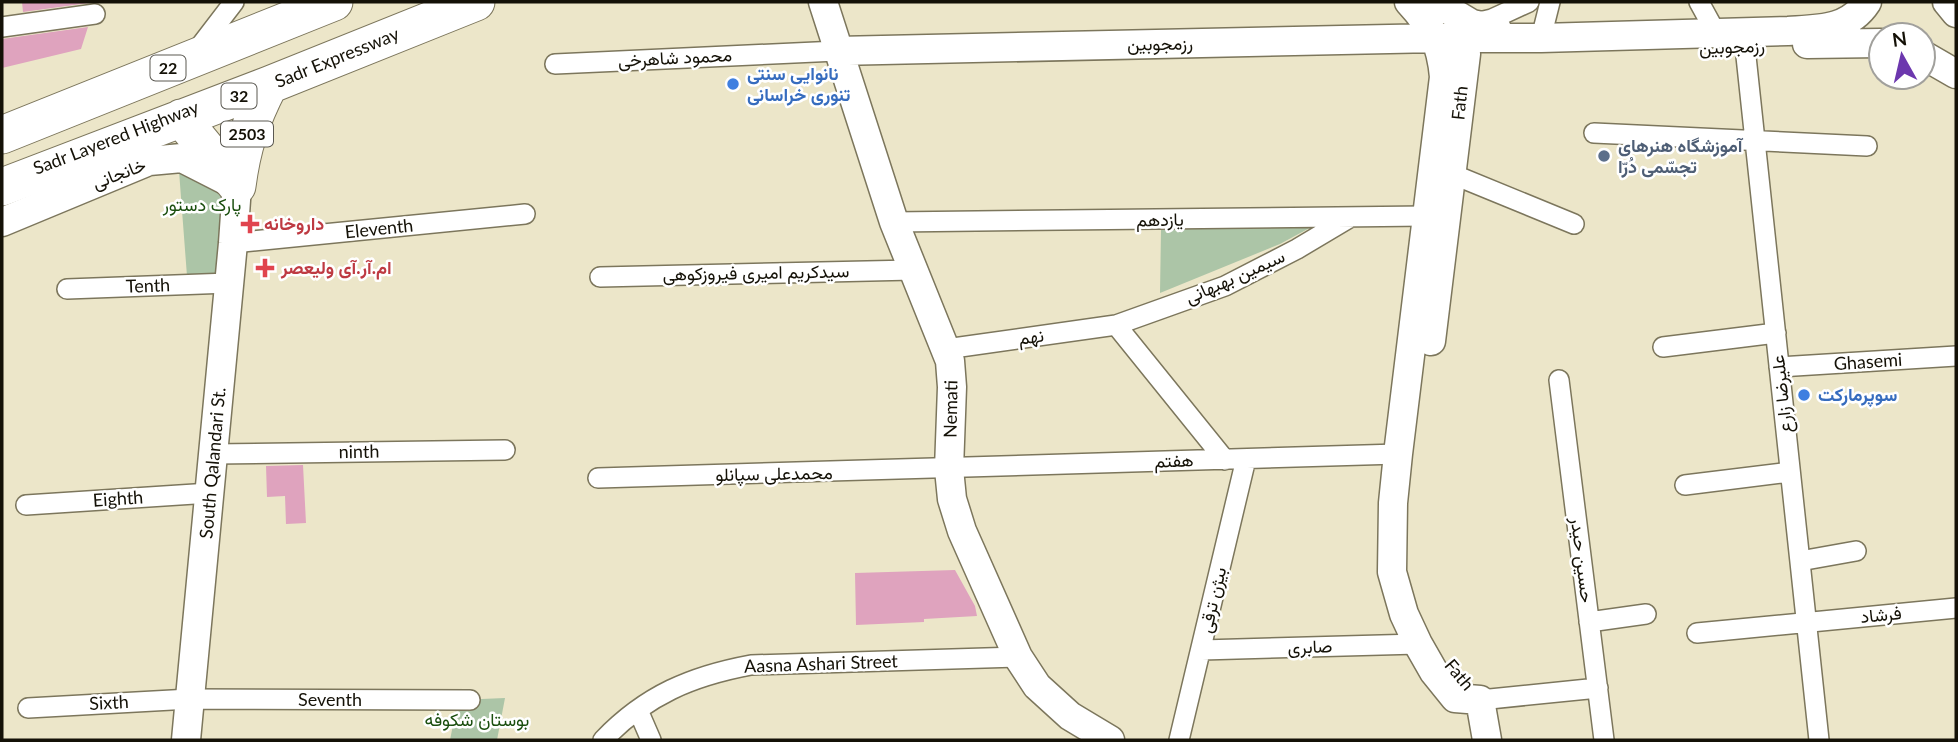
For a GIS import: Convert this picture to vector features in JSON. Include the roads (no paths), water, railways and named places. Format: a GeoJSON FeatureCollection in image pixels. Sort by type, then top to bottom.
{"type":"FeatureCollection","features":[{"type":"Feature","properties":{"kind":"highway"},"geometry":{"type":"LineString","coordinates":[[2,133],[311,2]]}},
{"type":"Feature","properties":{"kind":"highway","name":"22"},"geometry":{"type":"LineString","coordinates":[[2,133],[334,2]]}},
{"type":"Feature","properties":{"kind":"highway","name":"Sadr Layered Highway"},"geometry":{"type":"LineString","coordinates":[[2,181],[464,2]]}},
{"type":"Feature","properties":{"kind":"highway","name":"Sadr Expressway"},"geometry":{"type":"LineString","coordinates":[[2,187],[476,2]]}},
{"type":"Feature","properties":{"kind":"highway","name":"2503"},"geometry":{"type":"LineString","coordinates":[[237,186],[241,150],[252,116],[269,85]]}},
{"type":"Feature","properties":{"kind":"highway","name":"2503"},"geometry":{"type":"LineString","coordinates":[[181,118],[237,186]]}},
{"type":"Feature","properties":{"kind":"street"},"geometry":{"type":"LineString","coordinates":[[198,49],[234,2]]}},
{"type":"Feature","properties":{"kind":"street","name":"Nemati"},"geometry":{"type":"LineString","coordinates":[[823,2],[894,222],[946,349],[952,372],[949,469],[952,499],[962,531],[1018,657],[1037,686],[1070,716],[1110,740]]}},
{"type":"Feature","properties":{"kind":"street"},"geometry":{"type":"LineString","coordinates":[[1409,2],[1456,42]]}},
{"type":"Feature","properties":{"kind":"street"},"geometry":{"type":"LineString","coordinates":[[1434,2],[1456,42]]}},
{"type":"Feature","properties":{"kind":"street"},"geometry":{"type":"LineString","coordinates":[[1456,42],[1492,19],[1529,2]]}},
{"type":"Feature","properties":{"kind":"street"},"geometry":{"type":"LineString","coordinates":[[1541,38],[1550,2]]}},
{"type":"Feature","properties":{"kind":"street"},"geometry":{"type":"LineString","coordinates":[[1699,2],[1735,37]]}},
{"type":"Feature","properties":{"kind":"street","name":"رزمجوبین"},"geometry":{"type":"LineString","coordinates":[[837,51],[1735,37],[1830,29],[1848,21],[1867,2]]}},
{"type":"Feature","properties":{"kind":"street"},"geometry":{"type":"LineString","coordinates":[[1947,2],[1956,13]]}},
{"type":"Feature","properties":{"kind":"street"},"geometry":{"type":"LineString","coordinates":[[2,27],[95,14]]}},
{"type":"Feature","properties":{"kind":"street","name":"رزمجوبین"},"geometry":{"type":"LineString","coordinates":[[1456,42],[1541,38],[1735,37],[1867,43]]}},
{"type":"Feature","properties":{"kind":"street","name":"علیرضا زارع"},"geometry":{"type":"LineString","coordinates":[[1735,37],[1755,141],[1819,740]]}},
{"type":"Feature","properties":{"kind":"street","name":"Fath"},"geometry":{"type":"LineString","coordinates":[[1437,216],[1452,174],[1456,42]]}},
{"type":"Feature","properties":{"kind":"street","name":"Fath"},"geometry":{"type":"LineString","coordinates":[[1456,42],[1444,78],[1437,216],[1407,454],[1412,569],[1427,643],[1480,700]]}},
{"type":"Feature","properties":{"kind":"street","name":"محمود شاهرخی"},"geometry":{"type":"LineString","coordinates":[[555,64],[837,51]]}},
{"type":"Feature","properties":{"kind":"street"},"geometry":{"type":"LineString","coordinates":[[1937,63],[1956,74]]}},
{"type":"Feature","properties":{"kind":"street"},"geometry":{"type":"LineString","coordinates":[[1594,133],[1867,146]]}},
{"type":"Feature","properties":{"kind":"street","name":"خانجانی"},"geometry":{"type":"LineString","coordinates":[[2,222],[149,161],[182,158],[237,186]]}},
{"type":"Feature","properties":{"kind":"street"},"geometry":{"type":"LineString","coordinates":[[1452,174],[1574,224]]}},
{"type":"Feature","properties":{"kind":"street","name":"South Qalandari St."},"geometry":{"type":"LineString","coordinates":[[186,740],[237,186]]}},
{"type":"Feature","properties":{"kind":"street","name":"Eleventh"},"geometry":{"type":"LineString","coordinates":[[233,243],[525,214]]}},
{"type":"Feature","properties":{"kind":"street","name":"یازدهم"},"geometry":{"type":"LineString","coordinates":[[894,222],[1437,216]]}},
{"type":"Feature","properties":{"kind":"street","name":"سیمین بهبهانی"},"geometry":{"type":"LineString","coordinates":[[1116,326],[1225,286],[1297,249],[1349,218]]}},
{"type":"Feature","properties":{"kind":"street","name":"سیدکریم امیری فیروزکوهی"},"geometry":{"type":"LineString","coordinates":[[600,277],[913,270]]}},
{"type":"Feature","properties":{"kind":"street","name":"Tenth"},"geometry":{"type":"LineString","coordinates":[[67,289],[229,283]]}},
{"type":"Feature","properties":{"kind":"street"},"geometry":{"type":"LineString","coordinates":[[1116,326],[1225,460]]}},
{"type":"Feature","properties":{"kind":"street","name":"نهم"},"geometry":{"type":"LineString","coordinates":[[946,349],[1116,326]]}},
{"type":"Feature","properties":{"kind":"street"},"geometry":{"type":"LineString","coordinates":[[1663,347],[1776,333]]}},
{"type":"Feature","properties":{"kind":"street","name":"Ghasemi"},"geometry":{"type":"LineString","coordinates":[[1779,367],[1956,356]]}},
{"type":"Feature","properties":{"kind":"street","name":"حسین حیدر"},"geometry":{"type":"LineString","coordinates":[[1559,380],[1604,740]]}},
{"type":"Feature","properties":{"kind":"street","name":"ninth"},"geometry":{"type":"LineString","coordinates":[[213,454],[505,450]]}},
{"type":"Feature","properties":{"kind":"street","name":"هفتم"},"geometry":{"type":"LineString","coordinates":[[949,469],[1407,454]]}},
{"type":"Feature","properties":{"kind":"street","name":"بیژن ترقی"},"geometry":{"type":"LineString","coordinates":[[1180,740],[1246,459]]}},
{"type":"Feature","properties":{"kind":"street","name":"محمدعلی سپانلو"},"geometry":{"type":"LineString","coordinates":[[598,478],[949,469]]}},
{"type":"Feature","properties":{"kind":"street"},"geometry":{"type":"LineString","coordinates":[[1685,485],[1790,472]]}},
{"type":"Feature","properties":{"kind":"street","name":"Eighth"},"geometry":{"type":"LineString","coordinates":[[26,505],[210,493]]}},
{"type":"Feature","properties":{"kind":"street"},"geometry":{"type":"LineString","coordinates":[[1800,561],[1856,551]]}},
{"type":"Feature","properties":{"kind":"street","name":"فرشاد"},"geometry":{"type":"LineString","coordinates":[[1697,633],[1956,608]]}},
{"type":"Feature","properties":{"kind":"street"},"geometry":{"type":"LineString","coordinates":[[1590,622],[1646,614]]}},
{"type":"Feature","properties":{"kind":"street","name":"صابری"},"geometry":{"type":"LineString","coordinates":[[1202,650],[1427,643]]}},
{"type":"Feature","properties":{"kind":"street","name":"Aasna Ashari Street"},"geometry":{"type":"LineString","coordinates":[[603,740],[638,710],[674,688],[712,672],[751,665],[1018,657]]}},
{"type":"Feature","properties":{"kind":"street"},"geometry":{"type":"LineString","coordinates":[[1487,740],[1480,700],[1598,688]]}},
{"type":"Feature","properties":{"kind":"street","name":"Seventh"},"geometry":{"type":"LineString","coordinates":[[190,699],[470,700]]}},
{"type":"Feature","properties":{"kind":"street","name":"Sixth"},"geometry":{"type":"LineString","coordinates":[[28,708],[190,699]]}},
{"type":"Feature","properties":{"kind":"street"},"geometry":{"type":"LineString","coordinates":[[638,710],[651,740]]}},
{"type":"Feature","properties":{"kind":"place","name":"نانوایی سنتی تنوری خراسانی"},"geometry":{"type":"Point","coordinates":[733,84]}},
{"type":"Feature","properties":{"kind":"place","name":"آموزشگاه هنرهای تجسّمی دُرّا"},"geometry":{"type":"Point","coordinates":[1604,156]}},
{"type":"Feature","properties":{"kind":"place","name":"داروخانه"},"geometry":{"type":"Point","coordinates":[250,224]}},
{"type":"Feature","properties":{"kind":"place","name":"ام.آر.آی ولیعصر"},"geometry":{"type":"Point","coordinates":[265,268]}},
{"type":"Feature","properties":{"kind":"place","name":"سوپرمارکت"},"geometry":{"type":"Point","coordinates":[1804,395]}},
{"type":"Feature","properties":{"kind":"park label","name":"پارک دستور"},"geometry":{"type":"Point","coordinates":[202,205]}},
{"type":"Feature","properties":{"kind":"park label","name":"بوستان شکوفه"},"geometry":{"type":"Point","coordinates":[477,720]}}]}
